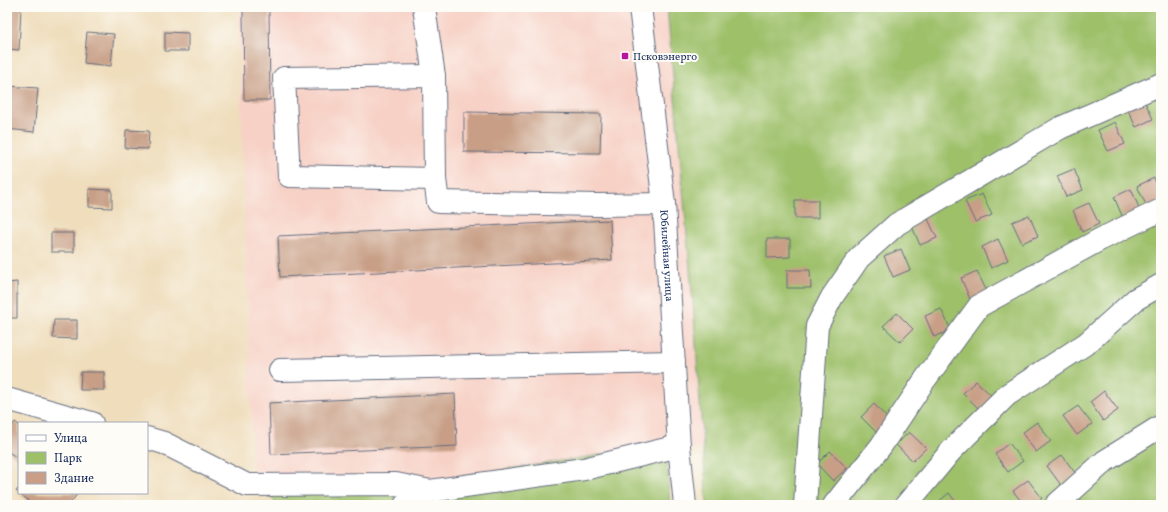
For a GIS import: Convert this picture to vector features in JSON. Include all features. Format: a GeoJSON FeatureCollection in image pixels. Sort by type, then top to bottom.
{"type":"FeatureCollection","features":[{"type":"Feature","properties":{"kind":"street"},"geometry":{"type":"LineString","coordinates":[[424,7],[434,76],[435,179],[438,202],[598,205],[664,204]]}},
{"type":"Feature","properties":{"kind":"street","name":"Юбилейная улица"},"geometry":{"type":"LineString","coordinates":[[640,7],[664,204],[684,505]]}},
{"type":"Feature","properties":{"kind":"street"},"geometry":{"type":"LineString","coordinates":[[434,76],[284,78],[289,176],[435,179]]}},
{"type":"Feature","properties":{"kind":"street"},"geometry":{"type":"LineString","coordinates":[[804,505],[817,326],[832,297],[859,258],[897,224],[1060,128],[1161,84]]}},
{"type":"Feature","properties":{"kind":"street"},"geometry":{"type":"LineString","coordinates":[[834,505],[881,446],[924,381],[979,306],[1101,239],[1161,210]]}},
{"type":"Feature","properties":{"kind":"street"},"geometry":{"type":"LineString","coordinates":[[906,505],[951,451],[1008,395],[1087,343],[1136,299],[1161,285]]}},
{"type":"Feature","properties":{"kind":"street"},"geometry":{"type":"LineString","coordinates":[[280,370],[674,362]]}},
{"type":"Feature","properties":{"kind":"street"},"geometry":{"type":"LineString","coordinates":[[7,399],[88,422]]}},
{"type":"Feature","properties":{"kind":"street"},"geometry":{"type":"LineString","coordinates":[[1056,505],[1105,461],[1161,426]]}},
{"type":"Feature","properties":{"kind":"street"},"geometry":{"type":"LineString","coordinates":[[148,438],[164,443],[247,485],[396,484],[430,492]]}},
{"type":"Feature","properties":{"kind":"street"},"geometry":{"type":"LineString","coordinates":[[405,505],[430,492],[584,469],[679,446]]}},
{"type":"Feature","properties":{"kind":"shaded area"},"geometry":{"type":"Polygon","coordinates":[[[238,7],[667,7],[694,316],[703,449],[613,453],[426,482],[253,474],[238,7]]]}},
{"type":"Feature","properties":{"kind":"green space"},"geometry":{"type":"Polygon","coordinates":[[[667,7],[1161,7],[1161,505],[707,505],[694,316],[667,7]]]}},
{"type":"Feature","properties":{"kind":"green space"},"geometry":{"type":"Polygon","coordinates":[[[666,451],[670,505],[278,505],[258,480],[426,482],[613,453],[666,451]]]}},
{"type":"Feature","properties":{"kind":"building"},"geometry":{"type":"Polygon","coordinates":[[[7,7],[21,8],[19,50],[7,49],[7,7]]]}},
{"type":"Feature","properties":{"kind":"building"},"geometry":{"type":"Polygon","coordinates":[[[243,10],[269,10],[270,100],[244,100],[243,10]]]}},
{"type":"Feature","properties":{"kind":"building"},"geometry":{"type":"Polygon","coordinates":[[[87,32],[114,34],[111,66],[84,63],[87,32]]]}},
{"type":"Feature","properties":{"kind":"building"},"geometry":{"type":"Polygon","coordinates":[[[165,32],[188,33],[188,51],[165,51],[165,32]]]}},
{"type":"Feature","properties":{"kind":"building"},"geometry":{"type":"Polygon","coordinates":[[[7,86],[38,88],[34,132],[7,129],[7,86]]]}},
{"type":"Feature","properties":{"kind":"building"},"geometry":{"type":"Polygon","coordinates":[[[1143,98],[1153,119],[1136,127],[1126,106],[1143,98]]]}},
{"type":"Feature","properties":{"kind":"building"},"geometry":{"type":"Polygon","coordinates":[[[464,112],[601,114],[600,153],[464,152],[464,112]]]}},
{"type":"Feature","properties":{"kind":"building"},"geometry":{"type":"Polygon","coordinates":[[[1115,122],[1125,144],[1108,151],[1098,130],[1115,122]]]}},
{"type":"Feature","properties":{"kind":"building"},"geometry":{"type":"Polygon","coordinates":[[[126,130],[149,131],[148,149],[125,148],[126,130]]]}},
{"type":"Feature","properties":{"kind":"building"},"geometry":{"type":"Polygon","coordinates":[[[1074,169],[1083,190],[1066,197],[1057,176],[1074,169]]]}},
{"type":"Feature","properties":{"kind":"building"},"geometry":{"type":"Polygon","coordinates":[[[1154,178],[1161,194],[1161,200],[1147,207],[1137,186],[1154,178]]]}},
{"type":"Feature","properties":{"kind":"building"},"geometry":{"type":"Polygon","coordinates":[[[89,189],[112,190],[112,208],[89,207],[89,189]]]}},
{"type":"Feature","properties":{"kind":"building"},"geometry":{"type":"Polygon","coordinates":[[[1131,189],[1140,210],[1123,218],[1114,197],[1131,189]]]}},
{"type":"Feature","properties":{"kind":"building"},"geometry":{"type":"Polygon","coordinates":[[[982,194],[992,215],[975,222],[965,201],[982,194]]]}},
{"type":"Feature","properties":{"kind":"building"},"geometry":{"type":"Polygon","coordinates":[[[795,200],[818,200],[818,218],[795,218],[795,200]]]}},
{"type":"Feature","properties":{"kind":"building"},"geometry":{"type":"Polygon","coordinates":[[[1089,203],[1099,224],[1082,232],[1073,210],[1089,203]]]}},
{"type":"Feature","properties":{"kind":"building"},"geometry":{"type":"Polygon","coordinates":[[[1029,215],[1038,236],[1022,243],[1012,222],[1029,215]]]}},
{"type":"Feature","properties":{"kind":"building"},"geometry":{"type":"Polygon","coordinates":[[[927,217],[937,238],[920,245],[911,224],[927,217]]]}},
{"type":"Feature","properties":{"kind":"building"},"geometry":{"type":"Polygon","coordinates":[[[610,220],[612,260],[280,277],[278,236],[610,220]]]}},
{"type":"Feature","properties":{"kind":"building"},"geometry":{"type":"Polygon","coordinates":[[[51,233],[74,233],[74,252],[51,252],[51,233]]]}},
{"type":"Feature","properties":{"kind":"building"},"geometry":{"type":"Polygon","coordinates":[[[767,239],[790,239],[790,257],[767,258],[767,239]]]}},
{"type":"Feature","properties":{"kind":"building"},"geometry":{"type":"Polygon","coordinates":[[[998,239],[1008,260],[991,268],[982,247],[998,239]]]}},
{"type":"Feature","properties":{"kind":"building"},"geometry":{"type":"Polygon","coordinates":[[[901,249],[910,270],[893,277],[884,256],[901,249]]]}},
{"type":"Feature","properties":{"kind":"building"},"geometry":{"type":"Polygon","coordinates":[[[787,270],[810,270],[811,288],[787,288],[787,270]]]}},
{"type":"Feature","properties":{"kind":"building"},"geometry":{"type":"Polygon","coordinates":[[[977,271],[987,292],[970,299],[961,278],[977,271]]]}},
{"type":"Feature","properties":{"kind":"building"},"geometry":{"type":"Polygon","coordinates":[[[17,282],[17,318],[7,318],[7,283],[17,282]]]}},
{"type":"Feature","properties":{"kind":"building"},"geometry":{"type":"Polygon","coordinates":[[[941,309],[951,330],[934,337],[925,316],[941,309]]]}},
{"type":"Feature","properties":{"kind":"building"},"geometry":{"type":"Polygon","coordinates":[[[897,313],[913,329],[900,342],[883,326],[897,313]]]}},
{"type":"Feature","properties":{"kind":"building"},"geometry":{"type":"Polygon","coordinates":[[[54,320],[77,320],[77,339],[53,338],[54,320]]]}},
{"type":"Feature","properties":{"kind":"building"},"geometry":{"type":"Polygon","coordinates":[[[81,372],[104,372],[104,390],[80,390],[81,372]]]}},
{"type":"Feature","properties":{"kind":"building"},"geometry":{"type":"Polygon","coordinates":[[[976,381],[993,397],[980,410],[963,393],[976,381]]]}},
{"type":"Feature","properties":{"kind":"building"},"geometry":{"type":"Polygon","coordinates":[[[1104,391],[1118,410],[1103,421],[1090,402],[1104,391]]]}},
{"type":"Feature","properties":{"kind":"building"},"geometry":{"type":"Polygon","coordinates":[[[455,394],[457,446],[271,454],[269,403],[455,394]]]}},
{"type":"Feature","properties":{"kind":"building"},"geometry":{"type":"Polygon","coordinates":[[[874,404],[890,421],[877,433],[861,417],[874,404]]]}},
{"type":"Feature","properties":{"kind":"building"},"geometry":{"type":"Polygon","coordinates":[[[1078,406],[1092,424],[1077,435],[1063,416],[1078,406]]]}},
{"type":"Feature","properties":{"kind":"building"},"geometry":{"type":"Polygon","coordinates":[[[15,422],[18,424],[18,458],[7,451],[7,434],[15,422]]]}},
{"type":"Feature","properties":{"kind":"building"},"geometry":{"type":"Polygon","coordinates":[[[1037,422],[1051,441],[1036,452],[1022,433],[1037,422]]]}},
{"type":"Feature","properties":{"kind":"building"},"geometry":{"type":"Polygon","coordinates":[[[909,432],[926,448],[913,461],[896,445],[909,432]]]}},
{"type":"Feature","properties":{"kind":"building"},"geometry":{"type":"Polygon","coordinates":[[[1009,443],[1023,461],[1008,472],[995,454],[1009,443]]]}},
{"type":"Feature","properties":{"kind":"building"},"geometry":{"type":"Polygon","coordinates":[[[830,451],[847,468],[833,481],[817,464],[830,451]]]}},
{"type":"Feature","properties":{"kind":"building"},"geometry":{"type":"Polygon","coordinates":[[[1062,455],[1076,474],[1061,485],[1047,466],[1062,455]]]}},
{"type":"Feature","properties":{"kind":"building"},"geometry":{"type":"Polygon","coordinates":[[[1028,480],[1042,498],[1033,505],[1024,505],[1013,491],[1028,480]]]}},
{"type":"Feature","properties":{"kind":"building"},"geometry":{"type":"Polygon","coordinates":[[[949,493],[958,505],[933,505],[938,502],[949,493]]]}},
{"type":"Feature","properties":{"kind":"building"},"geometry":{"type":"Polygon","coordinates":[[[20,494],[77,494],[69,505],[24,505],[28,500],[20,494]]]}},
{"type":"Feature","properties":{"kind":"place","name":"Псковэнерго"},"geometry":{"type":"Point","coordinates":[625,56]}}]}
